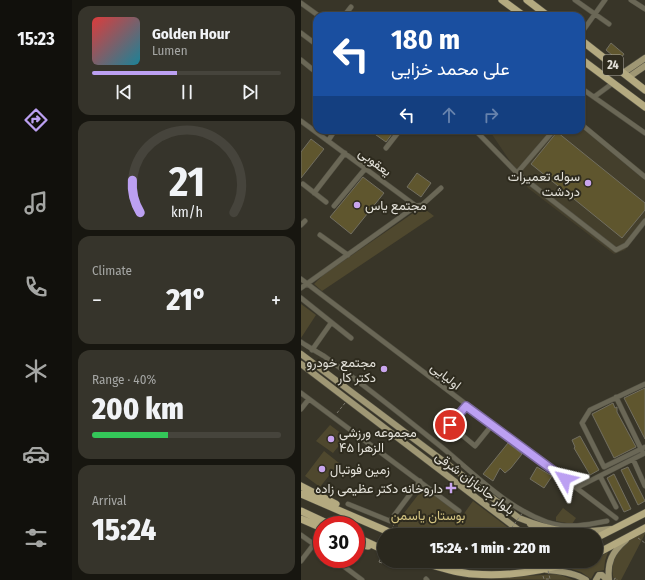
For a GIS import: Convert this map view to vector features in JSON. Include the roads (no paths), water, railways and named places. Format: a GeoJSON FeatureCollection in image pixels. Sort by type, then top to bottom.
{"type":"FeatureCollection","features":[{"type":"Feature","properties":{"kind":"highway"},"geometry":{"type":"LineString","coordinates":[[502,0],[517,12]]}},
{"type":"Feature","properties":{"kind":"highway"},"geometry":{"type":"LineString","coordinates":[[527,0],[543,12]]}},
{"type":"Feature","properties":{"kind":"highway","name":"24"},"geometry":{"type":"LineString","coordinates":[[585,43],[645,90]]}},
{"type":"Feature","properties":{"kind":"highway","name":"24"},"geometry":{"type":"LineString","coordinates":[[585,62],[645,107]]}},
{"type":"Feature","properties":{"kind":"highway"},"geometry":{"type":"LineString","coordinates":[[301,486],[360,515],[381,528]]}},
{"type":"Feature","properties":{"kind":"highway"},"geometry":{"type":"LineString","coordinates":[[301,494],[378,528]]}},
{"type":"Feature","properties":{"kind":"highway"},"geometry":{"type":"LineString","coordinates":[[301,511],[313,517]]}},
{"type":"Feature","properties":{"kind":"highway"},"geometry":{"type":"LineString","coordinates":[[603,535],[645,513]]}},
{"type":"Feature","properties":{"kind":"highway"},"geometry":{"type":"LineString","coordinates":[[301,519],[313,524]]}},
{"type":"Feature","properties":{"kind":"highway"},"geometry":{"type":"LineString","coordinates":[[603,550],[645,528]]}},
{"type":"Feature","properties":{"kind":"highway"},"geometry":{"type":"LineString","coordinates":[[365,542],[376,547]]}},
{"type":"Feature","properties":{"kind":"highway"},"geometry":{"type":"LineString","coordinates":[[365,545],[376,547]]}},
{"type":"Feature","properties":{"kind":"highway"},"geometry":{"type":"LineString","coordinates":[[448,568],[472,574],[513,574],[550,568]]}},
{"type":"Feature","properties":{"kind":"main road"},"geometry":{"type":"LineString","coordinates":[[626,75],[645,58]]}},
{"type":"Feature","properties":{"kind":"main road"},"geometry":{"type":"LineString","coordinates":[[626,75],[645,66]]}},
{"type":"Feature","properties":{"kind":"main road","name":"بلوار جانبازان شرقی"},"geometry":{"type":"LineString","coordinates":[[301,354],[513,513],[525,520],[567,532],[589,532],[615,529]]}},
{"type":"Feature","properties":{"kind":"main road","name":"بلوار جانبازان شرقی"},"geometry":{"type":"LineString","coordinates":[[301,364],[510,528]]}},
{"type":"Feature","properties":{"kind":"main road"},"geometry":{"type":"LineString","coordinates":[[525,520],[535,528]]}},
{"type":"Feature","properties":{"kind":"main road"},"geometry":{"type":"LineString","coordinates":[[608,580],[609,559],[615,550],[633,534]]}},
{"type":"Feature","properties":{"kind":"main road"},"geometry":{"type":"LineString","coordinates":[[546,569],[580,576],[586,580]]}},
{"type":"Feature","properties":{"kind":"main road"},"geometry":{"type":"LineString","coordinates":[[596,580],[599,575],[602,575],[608,580]]}},
{"type":"Feature","properties":{"kind":"street"},"geometry":{"type":"LineString","coordinates":[[575,0],[609,24]]}},
{"type":"Feature","properties":{"kind":"street"},"geometry":{"type":"LineString","coordinates":[[585,28],[605,0]]}},
{"type":"Feature","properties":{"kind":"street"},"geometry":{"type":"LineString","coordinates":[[301,1],[314,12]]}},
{"type":"Feature","properties":{"kind":"street"},"geometry":{"type":"LineString","coordinates":[[633,1],[645,9]]}},
{"type":"Feature","properties":{"kind":"street"},"geometry":{"type":"LineString","coordinates":[[347,12],[351,7]]}},
{"type":"Feature","properties":{"kind":"street"},"geometry":{"type":"LineString","coordinates":[[301,33],[313,42]]}},
{"type":"Feature","properties":{"kind":"street"},"geometry":{"type":"LineString","coordinates":[[301,60],[313,70]]}},
{"type":"Feature","properties":{"kind":"street"},"geometry":{"type":"LineString","coordinates":[[594,97],[613,83]]}},
{"type":"Feature","properties":{"kind":"street"},"geometry":{"type":"LineString","coordinates":[[585,91],[645,133]]}},
{"type":"Feature","properties":{"kind":"street","name":"یعقوبی"},"geometry":{"type":"LineString","coordinates":[[301,121],[313,130]]}},
{"type":"Feature","properties":{"kind":"street"},"geometry":{"type":"LineString","coordinates":[[585,127],[645,177]]}},
{"type":"Feature","properties":{"kind":"street","name":"یعقوبی"},"geometry":{"type":"LineString","coordinates":[[319,134],[416,206]]}},
{"type":"Feature","properties":{"kind":"street"},"geometry":{"type":"LineString","coordinates":[[328,141],[332,134]]}},
{"type":"Feature","properties":{"kind":"street"},"geometry":{"type":"LineString","coordinates":[[386,148],[397,134]]}},
{"type":"Feature","properties":{"kind":"street"},"geometry":{"type":"LineString","coordinates":[[479,134],[517,173],[616,250],[626,245],[645,221]]}},
{"type":"Feature","properties":{"kind":"street"},"geometry":{"type":"LineString","coordinates":[[517,173],[551,134]]}},
{"type":"Feature","properties":{"kind":"street"},"geometry":{"type":"LineString","coordinates":[[314,193],[345,153]]}},
{"type":"Feature","properties":{"kind":"street"},"geometry":{"type":"LineString","coordinates":[[334,206],[365,168]]}},
{"type":"Feature","properties":{"kind":"street"},"geometry":{"type":"LineString","coordinates":[[303,184],[326,202]]}},
{"type":"Feature","properties":{"kind":"street"},"geometry":{"type":"LineString","coordinates":[[301,288],[416,206],[422,205],[441,188]]}},
{"type":"Feature","properties":{"kind":"street"},"geometry":{"type":"LineString","coordinates":[[301,225],[305,221]]}},
{"type":"Feature","properties":{"kind":"street"},"geometry":{"type":"LineString","coordinates":[[321,235],[348,255]]}},
{"type":"Feature","properties":{"kind":"street","name":"اولیایی"},"geometry":{"type":"LineString","coordinates":[[301,280],[397,355],[616,518]]}},
{"type":"Feature","properties":{"kind":"street"},"geometry":{"type":"LineString","coordinates":[[301,298],[351,338]]}},
{"type":"Feature","properties":{"kind":"street"},"geometry":{"type":"LineString","coordinates":[[313,350],[331,323]]}},
{"type":"Feature","properties":{"kind":"street"},"geometry":{"type":"LineString","coordinates":[[301,342],[369,389],[471,472],[517,507],[535,517],[557,525],[589,525],[607,521]]}},
{"type":"Feature","properties":{"kind":"street"},"geometry":{"type":"LineString","coordinates":[[644,451],[604,467],[582,423],[589,410],[645,384]]}},
{"type":"Feature","properties":{"kind":"street"},"geometry":{"type":"LineString","coordinates":[[301,393],[459,511]]}},
{"type":"Feature","properties":{"kind":"street"},"geometry":{"type":"LineString","coordinates":[[616,398],[644,451]]}},
{"type":"Feature","properties":{"kind":"street"},"geometry":{"type":"LineString","coordinates":[[301,410],[309,399]]}},
{"type":"Feature","properties":{"kind":"street"},"geometry":{"type":"LineString","coordinates":[[466,406],[450,425],[475,446],[493,425]]}},
{"type":"Feature","properties":{"kind":"street"},"geometry":{"type":"LineString","coordinates":[[576,488],[633,459],[644,451]]}},
{"type":"Feature","properties":{"kind":"street"},"geometry":{"type":"LineString","coordinates":[[633,459],[645,486]]}},
{"type":"Feature","properties":{"kind":"street"},"geometry":{"type":"LineString","coordinates":[[600,476],[616,508]]}},
{"type":"Feature","properties":{"kind":"street"},"geometry":{"type":"LineString","coordinates":[[348,504],[389,521],[420,481]]}},
{"type":"Feature","properties":{"kind":"street"},"geometry":{"type":"LineString","coordinates":[[513,513],[517,507]]}},
{"type":"Feature","properties":{"kind":"street"},"geometry":{"type":"LineString","coordinates":[[301,534],[313,543]]}},
{"type":"Feature","properties":{"kind":"street"},"geometry":{"type":"LineString","coordinates":[[301,561],[313,545]]}},
{"type":"Feature","properties":{"kind":"street"},"geometry":{"type":"LineString","coordinates":[[346,568],[362,580]]}},
{"type":"Feature","properties":{"kind":"place","name":"سوله تعمیرات دردشت"},"geometry":{"type":"Point","coordinates":[588,183]}},
{"type":"Feature","properties":{"kind":"place","name":"مجتمع یاس"},"geometry":{"type":"Point","coordinates":[357,205]}},
{"type":"Feature","properties":{"kind":"place","name":"مجتمع خودرو دکتر کار"},"geometry":{"type":"Point","coordinates":[384,369]}},
{"type":"Feature","properties":{"kind":"place","name":"مجموعه ورزشی الزهرا ۴۵"},"geometry":{"type":"Point","coordinates":[331,439]}},
{"type":"Feature","properties":{"kind":"place","name":"زمین فوتبال"},"geometry":{"type":"Point","coordinates":[322,469]}},
{"type":"Feature","properties":{"kind":"place","name":"داروخانه دکتر عظیمی زاده"},"geometry":{"type":"Point","coordinates":[451,488]}},
{"type":"Feature","properties":{"kind":"park label","name":"بوستان یاسمن"},"geometry":{"type":"Point","coordinates":[428,515]}}]}
